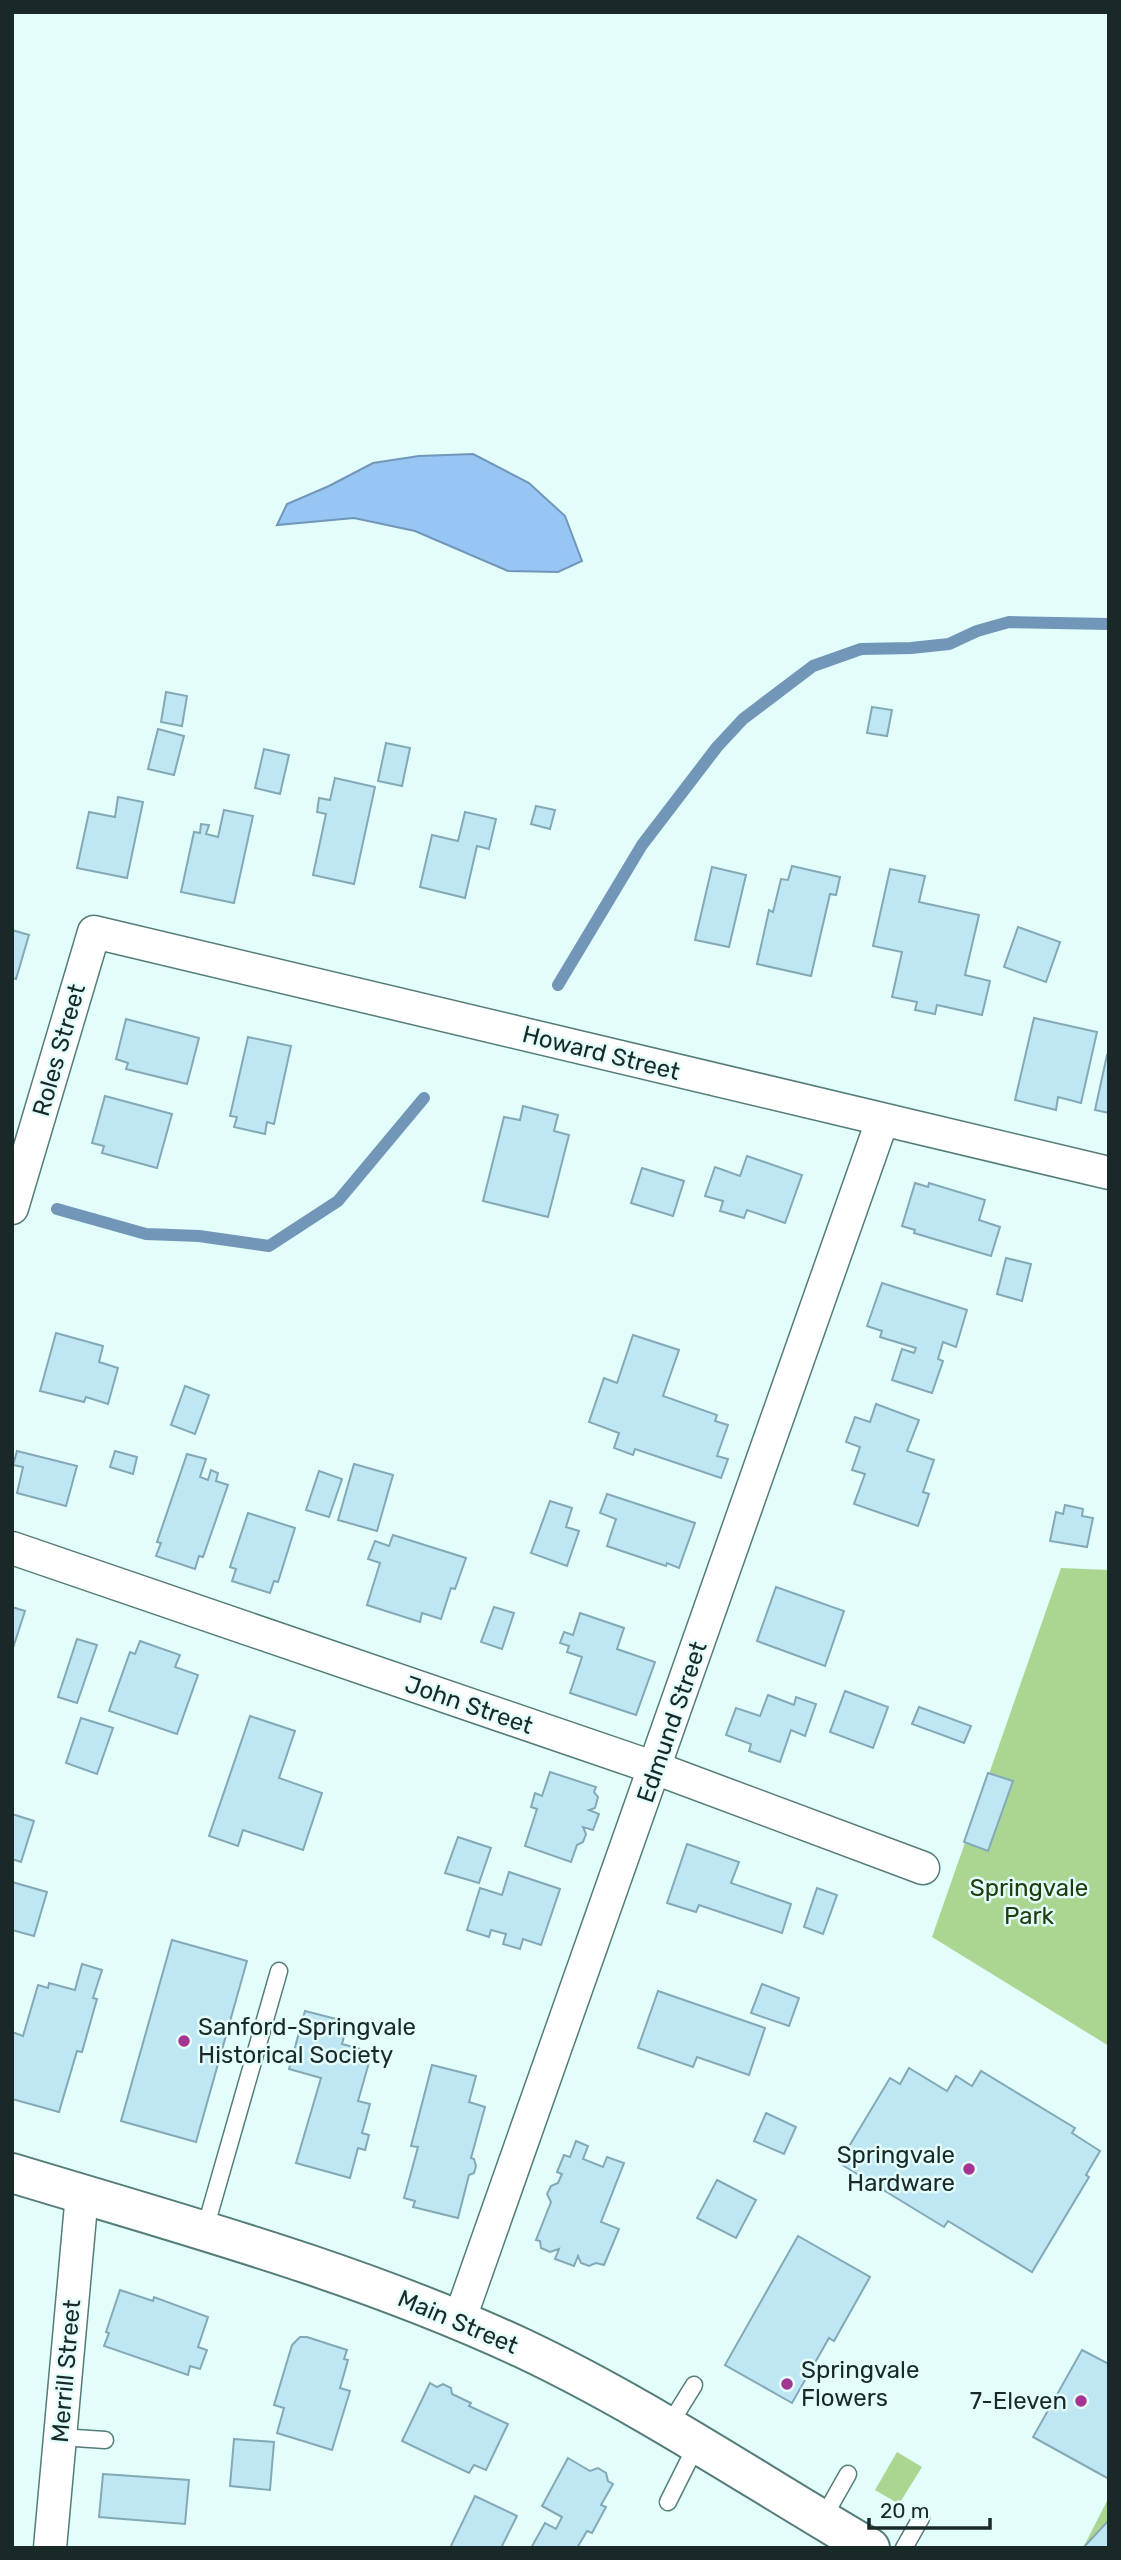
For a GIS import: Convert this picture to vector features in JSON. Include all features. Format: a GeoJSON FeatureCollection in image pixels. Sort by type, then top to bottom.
{"type":"FeatureCollection","features":[{"type":"Feature","properties":{"kind":"main road","name":"Main Street"},"geometry":{"type":"LineString","coordinates":[[12,2173],[205,2230],[367,2283],[459,2321],[532,2353],[683,2435],[847,2538]]}},
{"type":"Feature","properties":{"kind":"street","name":"Howard Street"},"geometry":{"type":"LineString","coordinates":[[94,932],[1109,1173]]}},
{"type":"Feature","properties":{"kind":"street","name":"Roles Street"},"geometry":{"type":"LineString","coordinates":[[12,1209],[94,932]]}},
{"type":"Feature","properties":{"kind":"street","name":"Edmund Street"},"geometry":{"type":"LineString","coordinates":[[459,2321],[656,1769],[882,1121]]}},
{"type":"Feature","properties":{"kind":"street","name":"John Street"},"geometry":{"type":"LineString","coordinates":[[12,1548],[656,1769],[923,1868]]}},
{"type":"Feature","properties":{"kind":"street","name":"Merrill Street"},"geometry":{"type":"LineString","coordinates":[[50,2548],[82,2194]]}},
{"type":"Feature","properties":{"kind":"lane"},"geometry":{"type":"LineString","coordinates":[[205,2230],[279,1971]]}},
{"type":"Feature","properties":{"kind":"lane"},"geometry":{"type":"LineString","coordinates":[[668,2502],[694,2385]]}},
{"type":"Feature","properties":{"kind":"lane"},"geometry":{"type":"LineString","coordinates":[[60,2437],[105,2440]]}},
{"type":"Feature","properties":{"kind":"lane"},"geometry":{"type":"LineString","coordinates":[[847,2538],[848,2474]]}},
{"type":"Feature","properties":{"kind":"lane"},"geometry":{"type":"LineString","coordinates":[[904,2548],[921,2518]]}},
{"type":"Feature","properties":{"kind":"green space","name":"Springvale Park"},"geometry":{"type":"Polygon","coordinates":[[[1061,1568],[1109,1570],[1109,2046],[932,1937],[1061,1568]]]}},
{"type":"Feature","properties":{"kind":"green space"},"geometry":{"type":"Polygon","coordinates":[[[897,2452],[922,2467],[899,2504],[875,2490],[897,2452]]]}},
{"type":"Feature","properties":{"kind":"green space"},"geometry":{"type":"Polygon","coordinates":[[[1109,2497],[1109,2520],[1083,2548],[1109,2497]]]}},
{"type":"Feature","properties":{"kind":"water"},"geometry":{"type":"Polygon","coordinates":[[[473,454],[529,483],[565,516],[582,561],[558,572],[508,571],[415,531],[354,518],[277,525],[287,504],[373,463],[419,456],[473,454]]]}},
{"type":"Feature","properties":{"kind":"building"},"geometry":{"type":"Polygon","coordinates":[[[166,692],[187,696],[182,726],[161,722],[166,692]]]}},
{"type":"Feature","properties":{"kind":"building"},"geometry":{"type":"Polygon","coordinates":[[[872,707],[892,710],[887,736],[867,733],[872,707]]]}},
{"type":"Feature","properties":{"kind":"building"},"geometry":{"type":"Polygon","coordinates":[[[158,729],[184,736],[174,775],[148,769],[158,729]]]}},
{"type":"Feature","properties":{"kind":"building"},"geometry":{"type":"Polygon","coordinates":[[[386,743],[410,748],[402,786],[378,781],[386,743]]]}},
{"type":"Feature","properties":{"kind":"building"},"geometry":{"type":"Polygon","coordinates":[[[264,749],[289,755],[280,794],[255,788],[264,749]]]}},
{"type":"Feature","properties":{"kind":"building"},"geometry":{"type":"Polygon","coordinates":[[[335,778],[375,787],[354,884],[313,875],[326,814],[317,812],[319,798],[330,800],[335,778]]]}},
{"type":"Feature","properties":{"kind":"building"},"geometry":{"type":"Polygon","coordinates":[[[118,797],[143,802],[127,878],[77,868],[89,812],[115,817],[118,797]]]}},
{"type":"Feature","properties":{"kind":"building"},"geometry":{"type":"Polygon","coordinates":[[[536,806],[555,810],[550,829],[531,824],[536,806]]]}},
{"type":"Feature","properties":{"kind":"building"},"geometry":{"type":"Polygon","coordinates":[[[224,810],[253,816],[234,903],[181,892],[194,832],[200,833],[201,824],[209,825],[206,834],[218,837],[224,810]]]}},
{"type":"Feature","properties":{"kind":"building"},"geometry":{"type":"Polygon","coordinates":[[[465,812],[496,819],[489,849],[477,846],[465,898],[420,887],[432,835],[458,841],[465,812]]]}},
{"type":"Feature","properties":{"kind":"building"},"geometry":{"type":"Polygon","coordinates":[[[792,866],[840,877],[836,895],[830,894],[811,976],[757,964],[769,910],[773,912],[781,879],[788,880],[792,866]]]}},
{"type":"Feature","properties":{"kind":"building"},"geometry":{"type":"Polygon","coordinates":[[[712,867],[746,875],[729,947],[695,940],[712,867]]]}},
{"type":"Feature","properties":{"kind":"building"},"geometry":{"type":"Polygon","coordinates":[[[890,869],[925,876],[919,902],[979,915],[965,975],[990,981],[982,1015],[937,1005],[935,1014],[915,1010],[917,1002],[892,997],[902,952],[873,946],[890,869]]]}},
{"type":"Feature","properties":{"kind":"building"},"geometry":{"type":"Polygon","coordinates":[[[1018,927],[1060,942],[1046,982],[1004,967],[1018,927]]]}},
{"type":"Feature","properties":{"kind":"building"},"geometry":{"type":"Polygon","coordinates":[[[12,930],[29,935],[16,979],[12,978],[12,930]]]}},
{"type":"Feature","properties":{"kind":"building"},"geometry":{"type":"Polygon","coordinates":[[[1034,1018],[1097,1032],[1081,1103],[1058,1097],[1056,1110],[1015,1100],[1034,1018]]]}},
{"type":"Feature","properties":{"kind":"building"},"geometry":{"type":"Polygon","coordinates":[[[126,1019],[199,1038],[187,1084],[126,1069],[128,1063],[116,1059],[126,1019]]]}},
{"type":"Feature","properties":{"kind":"building"},"geometry":{"type":"Polygon","coordinates":[[[248,1037],[291,1046],[274,1124],[267,1122],[265,1134],[234,1127],[237,1117],[230,1116],[248,1037]]]}},
{"type":"Feature","properties":{"kind":"building"},"geometry":{"type":"Polygon","coordinates":[[[1107,1055],[1109,1056],[1109,1113],[1095,1110],[1107,1055]]]}},
{"type":"Feature","properties":{"kind":"building"},"geometry":{"type":"Polygon","coordinates":[[[105,1096],[172,1114],[157,1168],[102,1153],[104,1146],[92,1143],[105,1096]]]}},
{"type":"Feature","properties":{"kind":"building"},"geometry":{"type":"Polygon","coordinates":[[[523,1106],[558,1115],[554,1131],[569,1135],[548,1217],[483,1201],[504,1117],[520,1120],[523,1106]]]}},
{"type":"Feature","properties":{"kind":"building"},"geometry":{"type":"Polygon","coordinates":[[[747,1156],[802,1175],[785,1223],[747,1210],[744,1218],[720,1211],[723,1201],[705,1196],[715,1167],[740,1176],[747,1156]]]}},
{"type":"Feature","properties":{"kind":"building"},"geometry":{"type":"Polygon","coordinates":[[[642,1168],[684,1181],[673,1216],[631,1203],[642,1168]]]}},
{"type":"Feature","properties":{"kind":"building"},"geometry":{"type":"Polygon","coordinates":[[[915,1183],[928,1187],[929,1183],[985,1200],[979,1220],[1000,1227],[991,1256],[914,1233],[915,1230],[902,1226],[915,1183]]]}},
{"type":"Feature","properties":{"kind":"building"},"geometry":{"type":"Polygon","coordinates":[[[1006,1258],[1031,1264],[1022,1301],[997,1294],[1006,1258]]]}},
{"type":"Feature","properties":{"kind":"building"},"geometry":{"type":"Polygon","coordinates":[[[882,1283],[967,1310],[956,1347],[943,1342],[938,1359],[943,1361],[932,1393],[892,1380],[902,1349],[914,1353],[916,1348],[880,1337],[882,1331],[867,1326],[882,1283]]]}},
{"type":"Feature","properties":{"kind":"building"},"geometry":{"type":"Polygon","coordinates":[[[56,1333],[103,1346],[99,1362],[118,1368],[108,1404],[86,1397],[84,1402],[40,1391],[56,1333]]]}},
{"type":"Feature","properties":{"kind":"building"},"geometry":{"type":"Polygon","coordinates":[[[633,1335],[679,1350],[663,1396],[717,1415],[715,1421],[728,1425],[717,1456],[728,1459],[721,1478],[635,1449],[633,1455],[614,1448],[619,1433],[589,1422],[604,1378],[617,1383],[633,1335]]]}},
{"type":"Feature","properties":{"kind":"building"},"geometry":{"type":"Polygon","coordinates":[[[185,1386],[209,1395],[195,1434],[171,1425],[185,1386]]]}},
{"type":"Feature","properties":{"kind":"building"},"geometry":{"type":"Polygon","coordinates":[[[876,1404],[919,1420],[907,1451],[934,1460],[923,1492],[929,1494],[918,1526],[854,1504],[865,1474],[852,1470],[860,1447],[846,1442],[855,1417],[870,1422],[876,1404]]]}},
{"type":"Feature","properties":{"kind":"building"},"geometry":{"type":"Polygon","coordinates":[[[17,1451],[77,1466],[66,1506],[17,1493],[23,1467],[13,1465],[17,1451]]]}},
{"type":"Feature","properties":{"kind":"building"},"geometry":{"type":"Polygon","coordinates":[[[115,1451],[137,1457],[133,1474],[110,1467],[115,1451]]]}},
{"type":"Feature","properties":{"kind":"building"},"geometry":{"type":"Polygon","coordinates":[[[187,1454],[206,1459],[200,1477],[208,1480],[211,1470],[218,1473],[216,1481],[228,1485],[203,1557],[199,1556],[195,1569],[156,1556],[161,1543],[157,1542],[187,1454]]]}},
{"type":"Feature","properties":{"kind":"building"},"geometry":{"type":"Polygon","coordinates":[[[354,1464],[393,1475],[377,1531],[338,1520],[354,1464]]]}},
{"type":"Feature","properties":{"kind":"building"},"geometry":{"type":"Polygon","coordinates":[[[319,1471],[342,1479],[329,1517],[306,1510],[319,1471]]]}},
{"type":"Feature","properties":{"kind":"building"},"geometry":{"type":"Polygon","coordinates":[[[607,1494],[695,1523],[679,1568],[607,1546],[616,1519],[600,1513],[607,1494]]]}},
{"type":"Feature","properties":{"kind":"building"},"geometry":{"type":"Polygon","coordinates":[[[550,1501],[572,1508],[566,1527],[579,1531],[567,1566],[531,1553],[550,1501]]]}},
{"type":"Feature","properties":{"kind":"building"},"geometry":{"type":"Polygon","coordinates":[[[1065,1505],[1083,1509],[1082,1516],[1093,1518],[1087,1547],[1050,1541],[1056,1512],[1063,1514],[1065,1505]]]}},
{"type":"Feature","properties":{"kind":"building"},"geometry":{"type":"Polygon","coordinates":[[[248,1513],[295,1528],[278,1582],[274,1581],[270,1593],[232,1581],[236,1569],[230,1567],[248,1513]]]}},
{"type":"Feature","properties":{"kind":"building"},"geometry":{"type":"Polygon","coordinates":[[[393,1535],[466,1558],[455,1589],[451,1588],[441,1619],[422,1613],[420,1622],[367,1605],[380,1563],[368,1559],[375,1541],[389,1546],[393,1535]]]}},
{"type":"Feature","properties":{"kind":"building"},"geometry":{"type":"Polygon","coordinates":[[[776,1587],[844,1611],[825,1666],[757,1641],[776,1587]]]}},
{"type":"Feature","properties":{"kind":"building"},"geometry":{"type":"Polygon","coordinates":[[[12,1607],[25,1611],[12,1651],[12,1607]]]}},
{"type":"Feature","properties":{"kind":"building"},"geometry":{"type":"Polygon","coordinates":[[[494,1607],[514,1613],[502,1649],[481,1642],[494,1607]]]}},
{"type":"Feature","properties":{"kind":"building"},"geometry":{"type":"Polygon","coordinates":[[[580,1613],[624,1628],[617,1649],[655,1662],[636,1715],[570,1693],[582,1657],[567,1652],[569,1646],[560,1643],[564,1632],[573,1635],[580,1613]]]}},
{"type":"Feature","properties":{"kind":"building"},"geometry":{"type":"Polygon","coordinates":[[[77,1639],[97,1645],[77,1703],[58,1697],[77,1639]]]}},
{"type":"Feature","properties":{"kind":"building"},"geometry":{"type":"Polygon","coordinates":[[[140,1641],[180,1655],[175,1667],[198,1675],[177,1734],[109,1711],[130,1652],[135,1654],[140,1641]]]}},
{"type":"Feature","properties":{"kind":"building"},"geometry":{"type":"Polygon","coordinates":[[[845,1691],[888,1707],[873,1748],[830,1732],[845,1691]]]}},
{"type":"Feature","properties":{"kind":"building"},"geometry":{"type":"Polygon","coordinates":[[[768,1695],[794,1705],[796,1697],[816,1704],[805,1736],[791,1730],[780,1762],[749,1751],[751,1744],[726,1735],[736,1708],[760,1716],[768,1695]]]}},
{"type":"Feature","properties":{"kind":"building"},"geometry":{"type":"Polygon","coordinates":[[[919,1707],[971,1726],[964,1743],[912,1724],[919,1707]]]}},
{"type":"Feature","properties":{"kind":"building"},"geometry":{"type":"Polygon","coordinates":[[[250,1716],[295,1731],[279,1778],[322,1793],[303,1850],[243,1830],[238,1846],[209,1836],[250,1716]]]}},
{"type":"Feature","properties":{"kind":"building"},"geometry":{"type":"Polygon","coordinates":[[[81,1718],[113,1728],[97,1774],[66,1763],[81,1718]]]}},
{"type":"Feature","properties":{"kind":"building"},"geometry":{"type":"Polygon","coordinates":[[[550,1772],[596,1787],[594,1792],[598,1797],[595,1808],[589,1810],[599,1814],[593,1830],[583,1827],[586,1834],[583,1842],[577,1845],[571,1862],[525,1846],[537,1809],[531,1807],[535,1793],[542,1796],[550,1772]]]}},
{"type":"Feature","properties":{"kind":"building"},"geometry":{"type":"Polygon","coordinates":[[[988,1773],[1013,1781],[988,1851],[964,1842],[988,1773]]]}},
{"type":"Feature","properties":{"kind":"building"},"geometry":{"type":"Polygon","coordinates":[[[12,1814],[34,1821],[21,1862],[12,1859],[12,1814]]]}},
{"type":"Feature","properties":{"kind":"building"},"geometry":{"type":"Polygon","coordinates":[[[458,1837],[491,1848],[479,1883],[445,1873],[458,1837]]]}},
{"type":"Feature","properties":{"kind":"building"},"geometry":{"type":"Polygon","coordinates":[[[687,1844],[739,1862],[731,1883],[791,1904],[782,1933],[699,1905],[696,1912],[667,1903],[687,1844]]]}},
{"type":"Feature","properties":{"kind":"building"},"geometry":{"type":"Polygon","coordinates":[[[509,1872],[560,1889],[541,1945],[523,1939],[520,1949],[503,1944],[506,1934],[491,1930],[489,1937],[467,1930],[480,1888],[502,1895],[509,1872]]]}},
{"type":"Feature","properties":{"kind":"building"},"geometry":{"type":"Polygon","coordinates":[[[12,1882],[47,1892],[34,1936],[12,1930],[12,1882]]]}},
{"type":"Feature","properties":{"kind":"building"},"geometry":{"type":"Polygon","coordinates":[[[817,1888],[837,1895],[823,1934],[804,1927],[817,1888]]]}},
{"type":"Feature","properties":{"kind":"building","name":"Sanford-Springvale Historical Society"},"geometry":{"type":"Polygon","coordinates":[[[172,1940],[247,1961],[196,2142],[121,2121],[172,1940]]]}},
{"type":"Feature","properties":{"kind":"building"},"geometry":{"type":"Polygon","coordinates":[[[82,1964],[102,1970],[93,1998],[97,1999],[82,2052],[77,2051],[59,2112],[12,2099],[12,2032],[23,2036],[38,1985],[48,1988],[49,1983],[75,1990],[82,1964]]]}},
{"type":"Feature","properties":{"kind":"building"},"geometry":{"type":"Polygon","coordinates":[[[762,1984],[799,1998],[789,2026],[751,2013],[762,1984]]]}},
{"type":"Feature","properties":{"kind":"building"},"geometry":{"type":"Polygon","coordinates":[[[658,1991],[765,2028],[749,2075],[697,2057],[693,2067],[638,2048],[658,1991]]]}},
{"type":"Feature","properties":{"kind":"building"},"geometry":{"type":"Polygon","coordinates":[[[305,2011],[348,2022],[342,2044],[372,2052],[358,2101],[370,2104],[362,2133],[369,2135],[365,2150],[358,2148],[350,2178],[296,2163],[321,2078],[289,2069],[305,2011]]]}},
{"type":"Feature","properties":{"kind":"building"},"geometry":{"type":"Polygon","coordinates":[[[432,2065],[476,2076],[469,2102],[485,2107],[471,2158],[476,2166],[474,2173],[469,2175],[458,2218],[413,2207],[415,2201],[404,2198],[418,2147],[411,2146],[432,2065]]]}},
{"type":"Feature","properties":{"kind":"building","name":"Springvale Hardware"},"geometry":{"type":"Polygon","coordinates":[[[909,2068],[947,2091],[956,2076],[972,2086],[981,2071],[1075,2128],[1072,2133],[1100,2151],[1086,2175],[1089,2177],[1032,2272],[948,2221],[944,2227],[839,2163],[890,2078],[900,2084],[909,2068]]]}},
{"type":"Feature","properties":{"kind":"building"},"geometry":{"type":"Polygon","coordinates":[[[766,2113],[796,2127],[784,2154],[754,2141],[766,2113]]]}},
{"type":"Feature","properties":{"kind":"building"},"geometry":{"type":"Polygon","coordinates":[[[576,2141],[588,2146],[583,2159],[603,2167],[607,2157],[624,2163],[601,2222],[619,2229],[604,2265],[596,2263],[589,2266],[581,2263],[578,2256],[574,2266],[555,2259],[559,2249],[550,2252],[541,2248],[540,2241],[536,2240],[551,2202],[547,2194],[551,2186],[558,2183],[562,2174],[557,2172],[564,2155],[570,2157],[576,2141]]]}},
{"type":"Feature","properties":{"kind":"building"},"geometry":{"type":"Polygon","coordinates":[[[717,2180],[756,2200],[736,2238],[697,2218],[717,2180]]]}},
{"type":"Feature","properties":{"kind":"building"},"geometry":{"type":"Polygon","coordinates":[[[798,2236],[870,2277],[834,2341],[829,2338],[792,2403],[725,2365],[798,2236]]]}},
{"type":"Feature","properties":{"kind":"building"},"geometry":{"type":"Polygon","coordinates":[[[120,2290],[153,2301],[154,2297],[208,2317],[198,2347],[207,2350],[200,2369],[190,2366],[188,2375],[104,2346],[120,2290]]]}},
{"type":"Feature","properties":{"kind":"building"},"geometry":{"type":"Polygon","coordinates":[[[300,2337],[347,2350],[344,2359],[348,2360],[340,2388],[350,2391],[332,2450],[277,2433],[284,2408],[274,2405],[292,2345],[300,2337]]]}},
{"type":"Feature","properties":{"kind":"building","name":"7-Eleven"},"geometry":{"type":"Polygon","coordinates":[[[1082,2350],[1109,2364],[1109,2479],[1033,2437],[1082,2350]]]}},
{"type":"Feature","properties":{"kind":"building"},"geometry":{"type":"Polygon","coordinates":[[[430,2383],[437,2387],[443,2384],[451,2388],[452,2394],[471,2403],[469,2406],[508,2424],[486,2470],[474,2465],[469,2473],[402,2441],[430,2383]]]}},
{"type":"Feature","properties":{"kind":"building"},"geometry":{"type":"Polygon","coordinates":[[[234,2439],[274,2442],[270,2490],[230,2486],[234,2439]]]}},
{"type":"Feature","properties":{"kind":"building"},"geometry":{"type":"Polygon","coordinates":[[[568,2458],[590,2471],[598,2468],[606,2473],[608,2481],[613,2484],[601,2505],[606,2507],[592,2533],[587,2531],[577,2548],[531,2548],[545,2523],[556,2529],[562,2517],[542,2506],[568,2458]]]}},
{"type":"Feature","properties":{"kind":"building"},"geometry":{"type":"Polygon","coordinates":[[[103,2474],[189,2480],[185,2524],[99,2517],[103,2474]]]}},
{"type":"Feature","properties":{"kind":"building"},"geometry":{"type":"Polygon","coordinates":[[[475,2496],[517,2516],[501,2548],[450,2548],[475,2496]]]}},
{"type":"Feature","properties":{"kind":"building"},"geometry":{"type":"Polygon","coordinates":[[[1109,2520],[1109,2548],[1083,2548],[1109,2520]]]}},
{"type":"Feature","properties":{"kind":"waterway"},"geometry":{"type":"LineString","coordinates":[[558,985],[642,845],[717,747],[743,719],[813,666],[861,649],[949,644],[977,631],[1009,622],[1109,624]]}},
{"type":"Feature","properties":{"kind":"waterway"},"geometry":{"type":"LineString","coordinates":[[57,1209],[146,1234],[199,1236],[269,1246],[338,1201],[424,1098]]}},
{"type":"Feature","properties":{"kind":"place","name":"Sanford-Springvale Historical Society"},"geometry":{"type":"Point","coordinates":[184,2041]}},
{"type":"Feature","properties":{"kind":"place","name":"Springvale Hardware"},"geometry":{"type":"Point","coordinates":[969,2169]}},
{"type":"Feature","properties":{"kind":"place","name":"Springvale Flowers"},"geometry":{"type":"Point","coordinates":[787,2384]}},
{"type":"Feature","properties":{"kind":"place","name":"7-Eleven"},"geometry":{"type":"Point","coordinates":[1081,2401]}}]}
